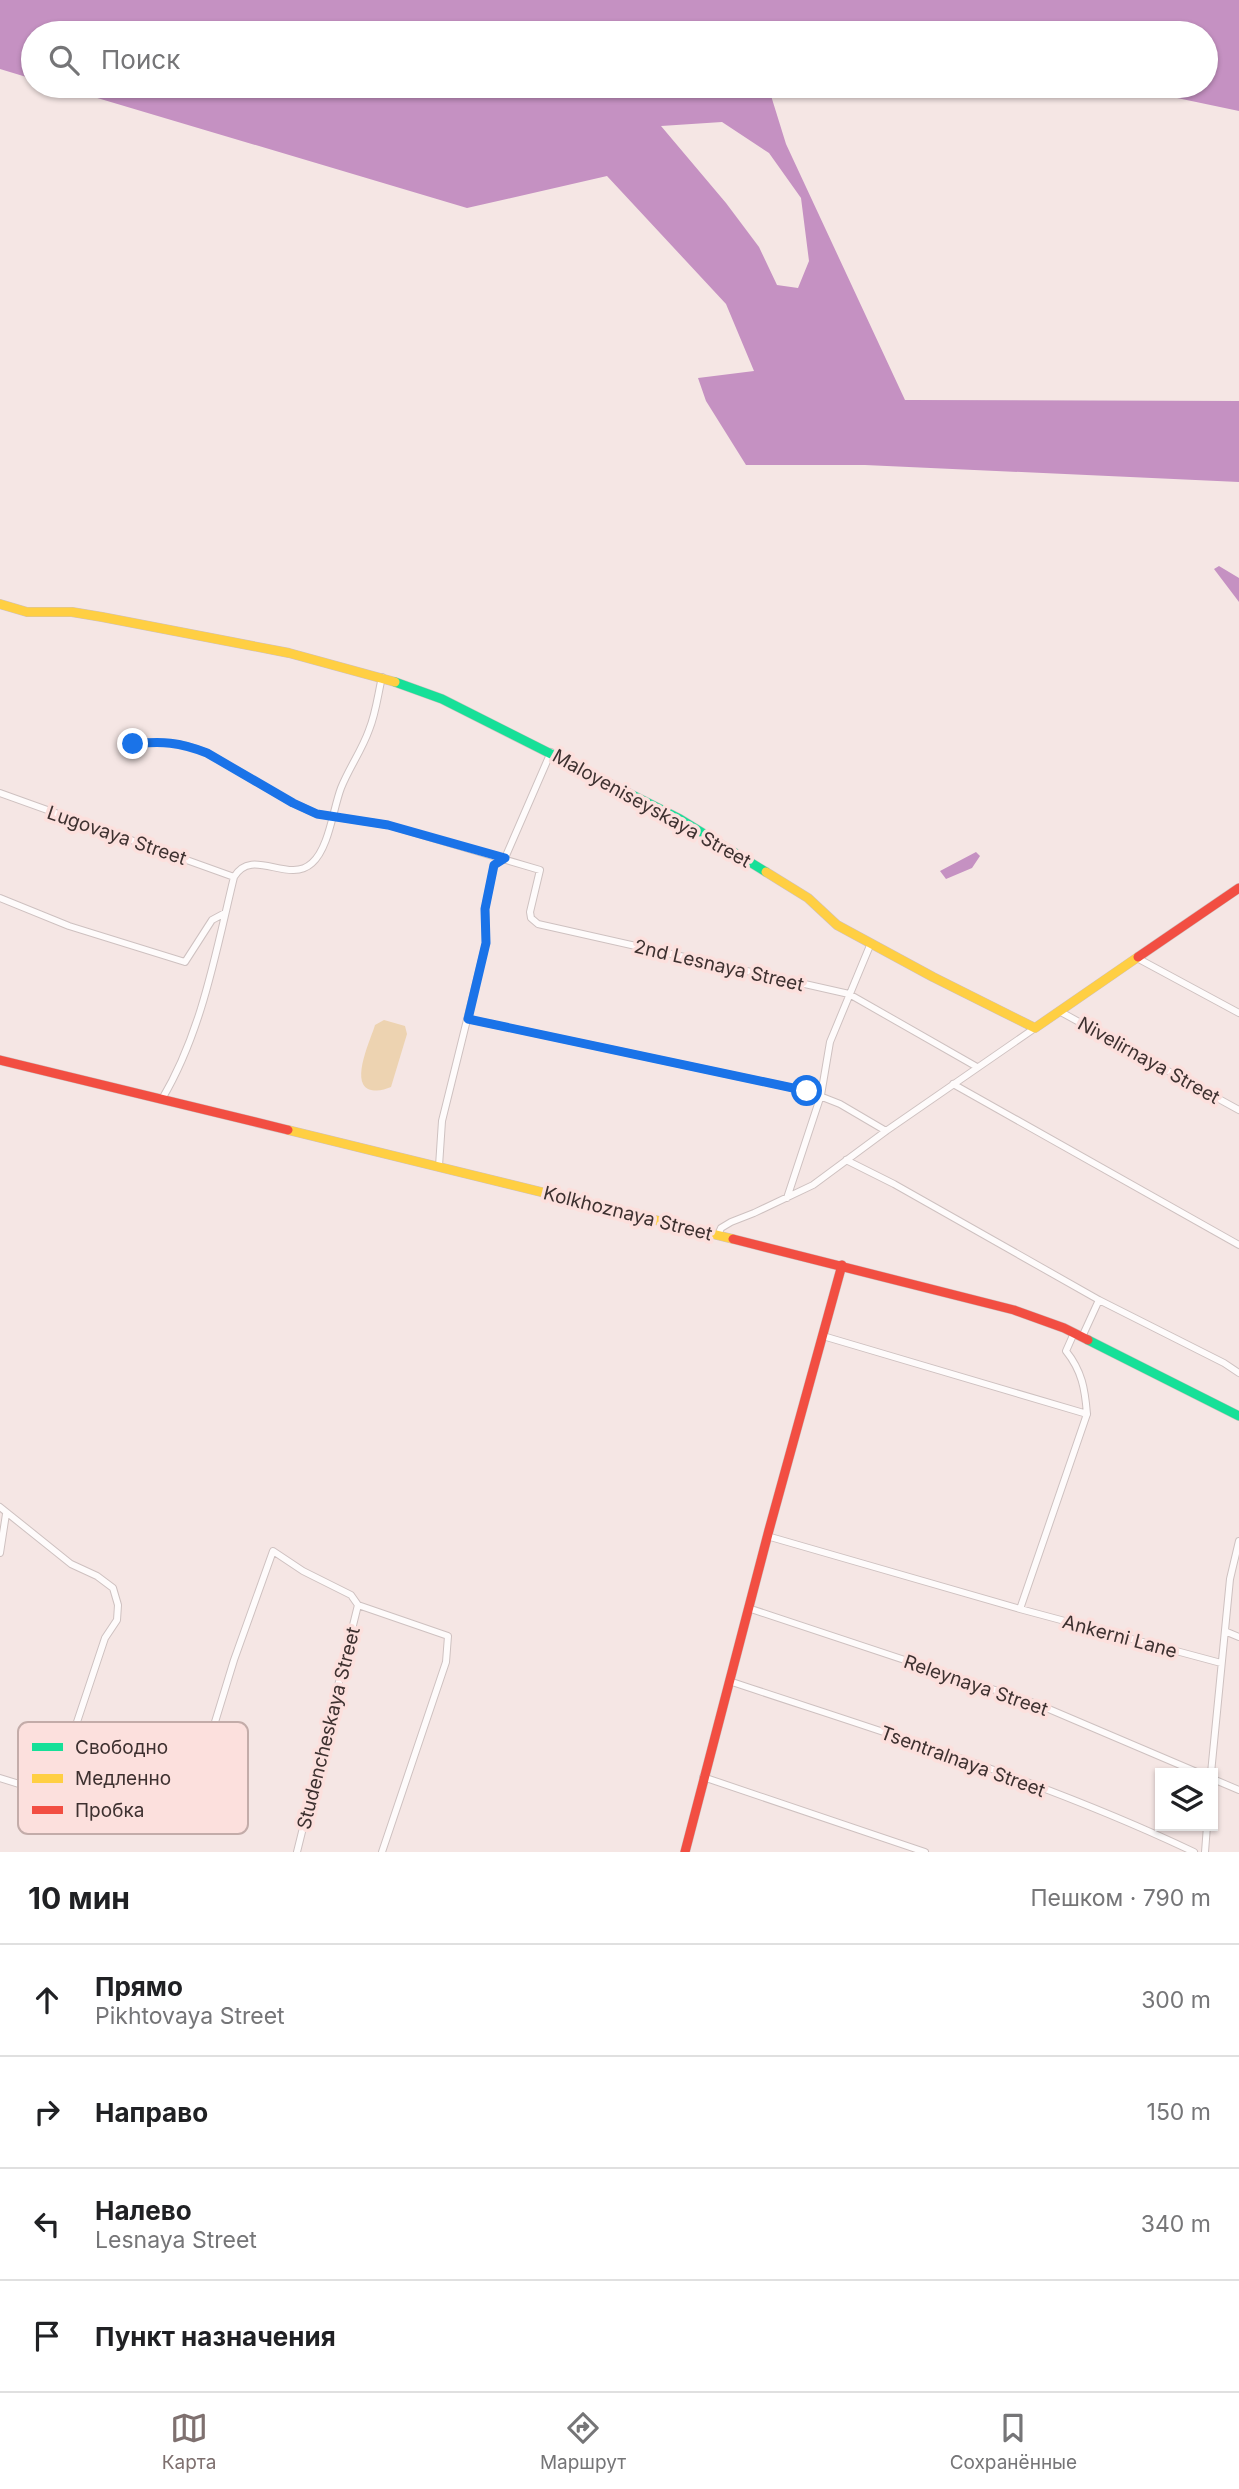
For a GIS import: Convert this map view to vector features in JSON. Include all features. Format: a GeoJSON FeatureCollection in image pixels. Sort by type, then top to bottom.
{"type":"FeatureCollection","features":[{"type":"Feature","properties":{"kind":"street","name":"Maloyeniseyskaya Street"},"geometry":{"type":"LineString","coordinates":[[0,604],[27,611],[72,612],[277,650],[382,677],[442,699],[680,819],[808,898],[837,925],[1035,1028]]}},
{"type":"Feature","properties":{"kind":"street"},"geometry":{"type":"LineString","coordinates":[[162,1099],[178,1073],[196,1024],[234,877],[243,865],[251,863],[289,871],[313,863],[334,817],[341,788],[370,729],[382,677]]}},
{"type":"Feature","properties":{"kind":"street"},"geometry":{"type":"LineString","coordinates":[[133,744],[165,740],[192,747],[317,814],[388,825],[505,858]]}},
{"type":"Feature","properties":{"kind":"street"},"geometry":{"type":"LineString","coordinates":[[439,1166],[442,1121],[486,943],[485,909],[488,886],[494,865],[505,858],[551,752]]}},
{"type":"Feature","properties":{"kind":"street","name":"Lugovaya Street"},"geometry":{"type":"LineString","coordinates":[[0,793],[234,877]]}},
{"type":"Feature","properties":{"kind":"street","name":"2nd Lesnaya Street"},"geometry":{"type":"LineString","coordinates":[[505,858],[540,870],[530,912],[531,918],[538,925],[849,994],[977,1067]]}},
{"type":"Feature","properties":{"kind":"street"},"geometry":{"type":"LineString","coordinates":[[718,1235],[721,1228],[731,1222],[813,1185],[977,1067],[1239,888]]}},
{"type":"Feature","properties":{"kind":"street"},"geometry":{"type":"LineString","coordinates":[[0,898],[69,926],[185,962],[212,920],[225,913]]}},
{"type":"Feature","properties":{"kind":"street"},"geometry":{"type":"LineString","coordinates":[[787,1198],[821,1095],[830,1042],[871,943]]}},
{"type":"Feature","properties":{"kind":"street"},"geometry":{"type":"LineString","coordinates":[[1137,958],[1239,1013]]}},
{"type":"Feature","properties":{"kind":"street","name":"Nivelirnaya Street"},"geometry":{"type":"LineString","coordinates":[[1059,1011],[1239,1110]]}},
{"type":"Feature","properties":{"kind":"street"},"geometry":{"type":"LineString","coordinates":[[468,1019],[821,1095],[886,1131]]}},
{"type":"Feature","properties":{"kind":"street","name":"Kolkhoznaya Street"},"geometry":{"type":"LineString","coordinates":[[0,1060],[842,1265],[1014,1310],[1078,1335],[1239,1416]]}},
{"type":"Feature","properties":{"kind":"street"},"geometry":{"type":"LineString","coordinates":[[953,1084],[1239,1245]]}},
{"type":"Feature","properties":{"kind":"street"},"geometry":{"type":"LineString","coordinates":[[846,1160],[894,1184],[1099,1300],[1239,1373]]}},
{"type":"Feature","properties":{"kind":"street"},"geometry":{"type":"LineString","coordinates":[[684,1852],[767,1535],[842,1265]]}},
{"type":"Feature","properties":{"kind":"street"},"geometry":{"type":"LineString","coordinates":[[1020,1609],[1087,1414],[1082,1377],[1078,1365],[1066,1350],[1099,1300]]}},
{"type":"Feature","properties":{"kind":"street"},"geometry":{"type":"LineString","coordinates":[[823,1336],[1087,1414]]}},
{"type":"Feature","properties":{"kind":"street"},"geometry":{"type":"LineString","coordinates":[[0,1507],[71,1564],[97,1576],[113,1588],[118,1605],[117,1620],[105,1638],[77,1722]]}},
{"type":"Feature","properties":{"kind":"street"},"geometry":{"type":"LineString","coordinates":[[0,1553],[6,1514]]}},
{"type":"Feature","properties":{"kind":"street","name":"Ankerni Lane"},"geometry":{"type":"LineString","coordinates":[[767,1535],[1020,1609],[1221,1663]]}},
{"type":"Feature","properties":{"kind":"street"},"geometry":{"type":"LineString","coordinates":[[1211,1768],[1221,1663],[1227,1632],[1230,1579],[1239,1541]]}},
{"type":"Feature","properties":{"kind":"street"},"geometry":{"type":"LineString","coordinates":[[216,1722],[234,1660],[273,1551],[303,1571],[351,1595],[358,1605],[448,1636],[446,1662],[382,1852]]}},
{"type":"Feature","properties":{"kind":"street","name":"Studencheskaya Street"},"geometry":{"type":"LineString","coordinates":[[297,1852],[358,1605]]}},
{"type":"Feature","properties":{"kind":"street","name":"Releynaya Street"},"geometry":{"type":"LineString","coordinates":[[748,1608],[1037,1704],[1187,1768]]}},
{"type":"Feature","properties":{"kind":"street"},"geometry":{"type":"LineString","coordinates":[[1227,1632],[1239,1637]]}},
{"type":"Feature","properties":{"kind":"street","name":"Tsentralnaya Street"},"geometry":{"type":"LineString","coordinates":[[729,1681],[967,1759],[1149,1830],[1194,1852]]}},
{"type":"Feature","properties":{"kind":"street"},"geometry":{"type":"LineString","coordinates":[[703,1777],[925,1852]]}},
{"type":"Feature","properties":{"kind":"street"},"geometry":{"type":"LineString","coordinates":[[0,1779],[18,1785]]}},
{"type":"Feature","properties":{"kind":"street"},"geometry":{"type":"LineString","coordinates":[[1218,1781],[1239,1790]]}},
{"type":"Feature","properties":{"kind":"street"},"geometry":{"type":"LineString","coordinates":[[1205,1852],[1207,1831]]}},
{"type":"Feature","properties":{"kind":"shaded area"},"geometry":{"type":"Polygon","coordinates":[[[0,0],[1239,0],[1239,111],[1177,98],[1218,98],[1218,21],[21,21],[21,75],[0,69],[0,0]]]}},
{"type":"Feature","properties":{"kind":"shaded area"},"geometry":{"type":"Polygon","coordinates":[[[97,98],[772,98],[786,144],[905,400],[1239,401],[1239,482],[865,465],[746,465],[706,401],[698,378],[754,371],[726,304],[607,176],[467,208],[97,98]],[[722,122],[661,126],[759,247],[777,285],[798,288],[809,261],[801,198],[769,153],[722,122]]]}},
{"type":"Feature","properties":{"kind":"shaded area"},"geometry":{"type":"Polygon","coordinates":[[[1219,566],[1239,578],[1239,602],[1214,569],[1219,566]]]}},
{"type":"Feature","properties":{"kind":"shaded area"},"geometry":{"type":"Polygon","coordinates":[[[976,852],[980,856],[972,868],[946,879],[940,871],[976,852]]]}},
{"type":"Feature","properties":{"kind":"shaded area"},"geometry":{"type":"Polygon","coordinates":[[[384,1020],[405,1026],[407,1034],[391,1087],[371,1090],[363,1084],[362,1068],[375,1025],[384,1020]]]}},
{"type":"Feature","properties":{"kind":"traffic: fast"},"geometry":{"type":"LineString","coordinates":[[395,682],[442,699],[680,819],[766,872]]}},
{"type":"Feature","properties":{"kind":"traffic: fast"},"geometry":{"type":"LineString","coordinates":[[1088,1340],[1239,1416]]}},
{"type":"Feature","properties":{"kind":"traffic: slow"},"geometry":{"type":"LineString","coordinates":[[0,604],[27,612],[72,612],[102,617],[289,653],[395,682]]}},
{"type":"Feature","properties":{"kind":"traffic: slow"},"geometry":{"type":"LineString","coordinates":[[766,872],[808,898],[837,925],[1035,1028],[1138,957]]}},
{"type":"Feature","properties":{"kind":"traffic: slow"},"geometry":{"type":"LineString","coordinates":[[288,1130],[733,1239]]}},
{"type":"Feature","properties":{"kind":"traffic: jam"},"geometry":{"type":"LineString","coordinates":[[1138,957],[1239,888]]}},
{"type":"Feature","properties":{"kind":"traffic: jam"},"geometry":{"type":"LineString","coordinates":[[0,1060],[288,1130]]}},
{"type":"Feature","properties":{"kind":"traffic: jam"},"geometry":{"type":"LineString","coordinates":[[733,1239],[1014,1310],[1064,1328],[1088,1340]]}},
{"type":"Feature","properties":{"kind":"traffic: jam"},"geometry":{"type":"LineString","coordinates":[[685,1852],[842,1265]]}},
{"type":"Feature","properties":{"kind":"route"},"geometry":{"type":"LineString","coordinates":[[133,744],[165,740],[192,747],[317,814],[388,825],[505,858],[494,865],[488,886],[485,909],[486,943],[468,1019],[807,1091]]}}]}
